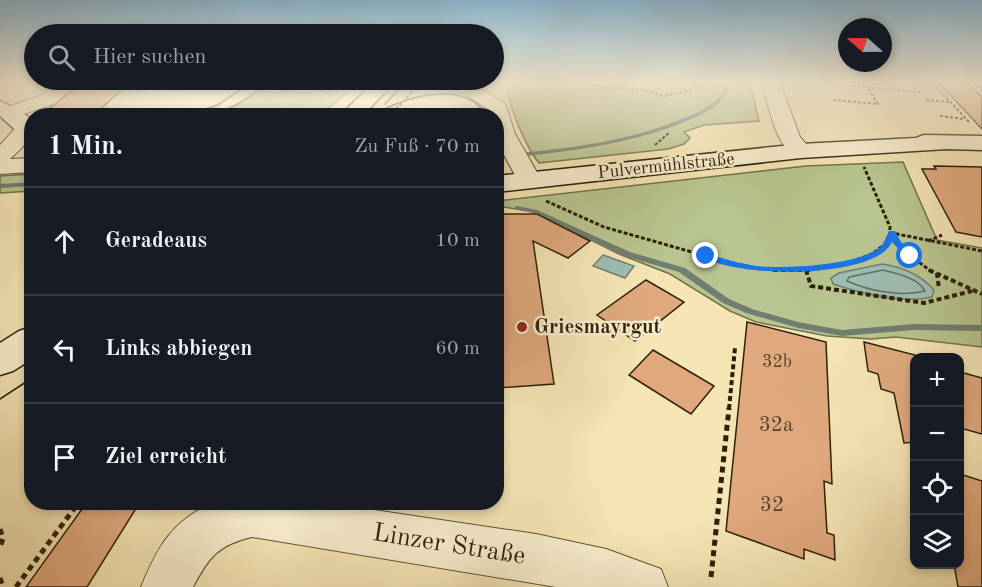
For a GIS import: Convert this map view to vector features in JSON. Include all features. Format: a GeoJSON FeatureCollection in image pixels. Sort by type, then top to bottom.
{"type":"FeatureCollection","features":[{"type":"Feature","properties":{"kind":"street"},"geometry":{"type":"LineString","coordinates":[[5,110],[24,126]]}},
{"type":"Feature","properties":{"kind":"street"},"geometry":{"type":"LineString","coordinates":[[780,110],[789,136],[801,151]]}},
{"type":"Feature","properties":{"kind":"street"},"geometry":{"type":"LineString","coordinates":[[504,134],[526,173]]}},
{"type":"Feature","properties":{"kind":"street","name":"Pulvermühlstraße"},"geometry":{"type":"LineString","coordinates":[[504,181],[526,173],[801,151],[944,143],[977,134]]}},
{"type":"Feature","properties":{"kind":"street"},"geometry":{"type":"LineString","coordinates":[[0,156],[24,135]]}},
{"type":"Feature","properties":{"kind":"street"},"geometry":{"type":"LineString","coordinates":[[0,167],[24,166]]}},
{"type":"Feature","properties":{"kind":"street"},"geometry":{"type":"LineString","coordinates":[[0,361],[24,345]]}},
{"type":"Feature","properties":{"kind":"street","name":"Linzer Straße"},"geometry":{"type":"LineString","coordinates":[[166,587],[188,547],[207,529],[251,510]]}},
{"type":"Feature","properties":{"kind":"street","name":"Linzer Straße"},"geometry":{"type":"LineString","coordinates":[[260,510],[536,558],[606,574],[643,587]]}},
{"type":"Feature","properties":{"kind":"path"},"geometry":{"type":"LineString","coordinates":[[958,110],[977,134]]}},
{"type":"Feature","properties":{"kind":"path"},"geometry":{"type":"LineString","coordinates":[[940,116],[966,119]]}},
{"type":"Feature","properties":{"kind":"path"},"geometry":{"type":"LineString","coordinates":[[862,165],[892,233],[902,250],[937,273],[982,294]]}},
{"type":"Feature","properties":{"kind":"path"},"geometry":{"type":"LineString","coordinates":[[526,173],[603,226],[744,267],[806,270],[847,263],[886,247],[892,233]]}},
{"type":"Feature","properties":{"kind":"path"},"geometry":{"type":"LineString","coordinates":[[892,233],[982,251]]}},
{"type":"Feature","properties":{"kind":"path"},"geometry":{"type":"LineString","coordinates":[[928,241],[942,235]]}},
{"type":"Feature","properties":{"kind":"path"},"geometry":{"type":"LineString","coordinates":[[806,270],[811,286],[897,301],[924,303],[973,291]]}},
{"type":"Feature","properties":{"kind":"path"},"geometry":{"type":"LineString","coordinates":[[937,273],[939,289]]}},
{"type":"Feature","properties":{"kind":"path"},"geometry":{"type":"LineString","coordinates":[[711,577],[735,348]]}},
{"type":"Feature","properties":{"kind":"path"},"geometry":{"type":"LineString","coordinates":[[16,587],[73,510]]}},
{"type":"Feature","properties":{"kind":"path"},"geometry":{"type":"LineString","coordinates":[[0,529],[3,538],[0,548]]}},
{"type":"Feature","properties":{"kind":"path"},"geometry":{"type":"LineString","coordinates":[[0,578],[3,587]]}},
{"type":"Feature","properties":{"kind":"green space"},"geometry":{"type":"Polygon","coordinates":[[[756,110],[759,121],[704,125],[684,132],[690,138],[684,144],[668,149],[539,163],[523,136],[513,111],[756,110]]]}},
{"type":"Feature","properties":{"kind":"green space"},"geometry":{"type":"Polygon","coordinates":[[[903,162],[937,240],[982,248],[982,347],[896,337],[871,339],[827,336],[756,322],[730,311],[670,274],[619,254],[535,212],[504,207],[504,200],[806,166],[903,162]]]}},
{"type":"Feature","properties":{"kind":"green space"},"geometry":{"type":"Polygon","coordinates":[[[24,174],[24,191],[0,193],[0,176],[24,174]]]}},
{"type":"Feature","properties":{"kind":"water"},"geometry":{"type":"Polygon","coordinates":[[[603,255],[634,266],[625,278],[593,266],[603,255]]]}},
{"type":"Feature","properties":{"kind":"water"},"geometry":{"type":"Polygon","coordinates":[[[882,264],[897,267],[917,276],[934,290],[932,297],[895,299],[833,284],[831,278],[839,273],[882,264]]]}},
{"type":"Feature","properties":{"kind":"building"},"geometry":{"type":"Polygon","coordinates":[[[965,110],[982,110],[982,129],[965,110]]]}},
{"type":"Feature","properties":{"kind":"building"},"geometry":{"type":"Polygon","coordinates":[[[934,166],[982,167],[982,237],[956,232],[922,169],[936,169],[934,166]]]}},
{"type":"Feature","properties":{"kind":"building","name":"Griesmayrgut"},"geometry":{"type":"Polygon","coordinates":[[[504,214],[537,214],[590,241],[568,258],[533,241],[554,384],[504,387],[504,214]]]}},
{"type":"Feature","properties":{"kind":"building"},"geometry":{"type":"Polygon","coordinates":[[[646,280],[684,302],[635,341],[597,315],[646,280]]]}},
{"type":"Feature","properties":{"kind":"building"},"geometry":{"type":"Polygon","coordinates":[[[747,322],[826,342],[832,484],[824,481],[827,533],[834,535],[835,560],[804,549],[804,559],[726,531],[747,322]]]}},
{"type":"Feature","properties":{"kind":"building"},"geometry":{"type":"Polygon","coordinates":[[[864,342],[910,354],[910,442],[904,443],[894,393],[881,389],[878,374],[868,371],[864,342]]]}},
{"type":"Feature","properties":{"kind":"building"},"geometry":{"type":"Polygon","coordinates":[[[653,350],[714,386],[691,414],[629,375],[653,350]]]}},
{"type":"Feature","properties":{"kind":"building"},"geometry":{"type":"Polygon","coordinates":[[[964,373],[982,378],[982,434],[964,429],[964,373]]]}},
{"type":"Feature","properties":{"kind":"building"},"geometry":{"type":"Polygon","coordinates":[[[964,475],[982,481],[982,587],[958,587],[955,569],[964,569],[964,475]]]}},
{"type":"Feature","properties":{"kind":"building"},"geometry":{"type":"Polygon","coordinates":[[[81,510],[135,510],[87,587],[26,587],[81,510]]]}},
{"type":"Feature","properties":{"kind":"waterway"},"geometry":{"type":"LineString","coordinates":[[504,156],[588,146],[626,138],[662,129],[703,110]]}},
{"type":"Feature","properties":{"kind":"waterway"},"geometry":{"type":"LineString","coordinates":[[0,186],[24,184]]}},
{"type":"Feature","properties":{"kind":"waterway"},"geometry":{"type":"LineString","coordinates":[[517,208],[535,211],[627,254],[682,270],[726,301],[749,311],[798,325],[842,333],[914,327],[982,328]]}},
{"type":"Feature","properties":{"kind":"tram line"},"geometry":{"type":"LineString","coordinates":[[0,399],[24,383]]}},
{"type":"Feature","properties":{"kind":"place","name":"Griesmayrgut"},"geometry":{"type":"Point","coordinates":[522,327]}},
{"type":"Feature","properties":{"kind":"route"},"geometry":{"type":"LineString","coordinates":[[706,256],[756,269],[799,270],[827,267],[866,257],[886,247],[892,233],[897,244],[910,256]]}}]}
